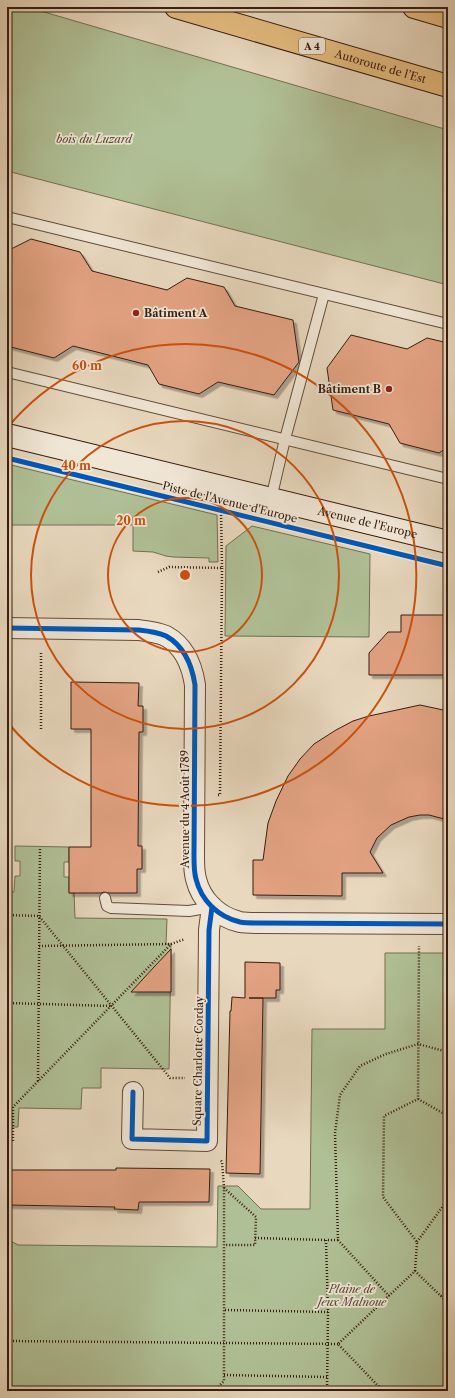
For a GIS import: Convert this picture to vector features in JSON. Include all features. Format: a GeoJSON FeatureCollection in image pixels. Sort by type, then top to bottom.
{"type":"FeatureCollection","features":[{"type":"Feature","properties":{"kind":"highway","name":"Autoroute de l’Est"},"geometry":{"type":"LineString","coordinates":[[176,7],[448,86]]}},
{"type":"Feature","properties":{"kind":"highway"},"geometry":{"type":"LineString","coordinates":[[414,7],[448,17]]}},
{"type":"Feature","properties":{"kind":"main road","name":"Avenue de l'Europe"},"geometry":{"type":"LineString","coordinates":[[7,435],[448,542]]}},
{"type":"Feature","properties":{"kind":"street","name":"Avenue du 4 Août 1789"},"geometry":{"type":"LineString","coordinates":[[7,628],[138,630],[154,632],[166,636],[178,645],[186,655],[194,674],[195,685],[194,857],[196,878],[202,897],[225,917],[240,922],[258,923],[448,924]]}},
{"type":"Feature","properties":{"kind":"street","name":"Square Charlotte Corday"},"geometry":{"type":"LineString","coordinates":[[133,1092],[132,1139],[207,1141],[209,930],[212,907]]}},
{"type":"Feature","properties":{"kind":"lane"},"geometry":{"type":"LineString","coordinates":[[7,217],[448,324]]}},
{"type":"Feature","properties":{"kind":"lane"},"geometry":{"type":"LineString","coordinates":[[271,499],[285,439],[324,294]]}},
{"type":"Feature","properties":{"kind":"lane"},"geometry":{"type":"LineString","coordinates":[[7,372],[448,479]]}},
{"type":"Feature","properties":{"kind":"lane"},"geometry":{"type":"LineString","coordinates":[[106,898],[107,906],[111,908],[189,911],[212,907]]}},
{"type":"Feature","properties":{"kind":"path"},"geometry":{"type":"LineString","coordinates":[[158,572],[169,567],[222,568],[221,510]]}},
{"type":"Feature","properties":{"kind":"path"},"geometry":{"type":"LineString","coordinates":[[41,629],[41,729]]}},
{"type":"Feature","properties":{"kind":"path"},"geometry":{"type":"LineString","coordinates":[[38,1081],[40,847]]}},
{"type":"Feature","properties":{"kind":"path"},"geometry":{"type":"LineString","coordinates":[[7,915],[39,916],[170,1078]]}},
{"type":"Feature","properties":{"kind":"path"},"geometry":{"type":"LineString","coordinates":[[418,1099],[419,924]]}},
{"type":"Feature","properties":{"kind":"path"},"geometry":{"type":"LineString","coordinates":[[13,1141],[13,1107],[172,944],[39,946]]}},
{"type":"Feature","properties":{"kind":"path"},"geometry":{"type":"LineString","coordinates":[[7,1003],[112,1006]]}},
{"type":"Feature","properties":{"kind":"path"},"geometry":{"type":"LineString","coordinates":[[389,1296],[338,1240],[335,1133],[340,1095],[360,1066],[386,1054],[418,1044],[448,1052]]}},
{"type":"Feature","properties":{"kind":"path"},"geometry":{"type":"LineString","coordinates":[[418,1099],[448,1116]]}},
{"type":"Feature","properties":{"kind":"path"},"geometry":{"type":"LineString","coordinates":[[417,1242],[383,1197],[384,1116],[418,1099]]}},
{"type":"Feature","properties":{"kind":"path"},"geometry":{"type":"LineString","coordinates":[[207,1141],[222,1162],[224,1188],[224,1381],[214,1391]]}},
{"type":"Feature","properties":{"kind":"path"},"geometry":{"type":"LineString","coordinates":[[224,1188],[256,1217],[255,1245],[224,1245]]}},
{"type":"Feature","properties":{"kind":"path"},"geometry":{"type":"LineString","coordinates":[[7,1341],[338,1344],[415,1271],[417,1242],[448,1199]]}},
{"type":"Feature","properties":{"kind":"path"},"geometry":{"type":"LineString","coordinates":[[255,1238],[338,1240]]}},
{"type":"Feature","properties":{"kind":"path"},"geometry":{"type":"LineString","coordinates":[[326,1240],[328,1312],[327,1391]]}},
{"type":"Feature","properties":{"kind":"path"},"geometry":{"type":"LineString","coordinates":[[415,1271],[448,1303]]}},
{"type":"Feature","properties":{"kind":"path"},"geometry":{"type":"LineString","coordinates":[[441,1296],[448,1290]]}},
{"type":"Feature","properties":{"kind":"path"},"geometry":{"type":"LineString","coordinates":[[224,1310],[328,1312]]}},
{"type":"Feature","properties":{"kind":"path"},"geometry":{"type":"LineString","coordinates":[[338,1344],[383,1391]]}},
{"type":"Feature","properties":{"kind":"path"},"geometry":{"type":"LineString","coordinates":[[224,1375],[327,1377]]}},
{"type":"Feature","properties":{"kind":"green space","name":"bois du Luzard"},"geometry":{"type":"Polygon","coordinates":[[[7,7],[27,7],[448,130],[448,285],[7,171],[7,7]]]}},
{"type":"Feature","properties":{"kind":"green space"},"geometry":{"type":"Polygon","coordinates":[[[7,464],[217,515],[218,562],[209,562],[209,558],[173,557],[153,552],[133,551],[133,525],[7,525],[7,464]]]}},
{"type":"Feature","properties":{"kind":"green space"},"geometry":{"type":"Polygon","coordinates":[[[252,526],[370,554],[369,637],[225,636],[226,546],[252,526]]]}},
{"type":"Feature","properties":{"kind":"green space"},"geometry":{"type":"Polygon","coordinates":[[[15,846],[69,847],[69,862],[64,862],[64,877],[69,877],[69,893],[74,893],[75,918],[167,919],[166,944],[171,944],[169,1069],[101,1068],[101,1088],[82,1088],[81,1109],[19,1108],[18,1127],[11,1127],[11,1111],[7,1111],[7,892],[14,892],[15,876],[20,876],[20,861],[15,861],[15,846]]]}},
{"type":"Feature","properties":{"kind":"green space","name":"Plaine de Jeux Malnoue"},"geometry":{"type":"Polygon","coordinates":[[[385,953],[448,953],[448,1391],[7,1391],[7,1239],[18,1245],[217,1247],[218,1186],[238,1186],[261,1209],[310,1209],[312,1029],[385,1029],[385,953]]]}},
{"type":"Feature","properties":{"kind":"building","name":"Bâtiment A"},"geometry":{"type":"Polygon","coordinates":[[[31,239],[80,252],[92,271],[167,290],[187,278],[224,287],[235,306],[293,320],[299,362],[274,395],[218,382],[199,394],[159,384],[148,365],[73,346],[54,358],[7,346],[7,251],[31,239]]]}},
{"type":"Feature","properties":{"kind":"building","name":"Bâtiment B"},"geometry":{"type":"Polygon","coordinates":[[[351,335],[407,349],[427,338],[448,343],[448,447],[439,453],[400,443],[389,424],[333,410],[327,368],[351,335]]]}},
{"type":"Feature","properties":{"kind":"building"},"geometry":{"type":"Polygon","coordinates":[[[401,615],[447,615],[448,675],[369,675],[369,653],[388,632],[401,632],[401,615]]]}},
{"type":"Feature","properties":{"kind":"building"},"geometry":{"type":"Polygon","coordinates":[[[71,682],[139,683],[138,706],[143,706],[143,732],[139,732],[138,846],[142,846],[142,869],[137,869],[137,893],[69,893],[69,847],[91,847],[91,729],[71,729],[71,682]]]}},
{"type":"Feature","properties":{"kind":"building"},"geometry":{"type":"Polygon","coordinates":[[[420,705],[448,711],[448,820],[429,815],[420,815],[409,817],[391,825],[377,838],[370,852],[383,873],[342,873],[342,896],[253,895],[253,860],[263,860],[268,823],[276,801],[288,776],[300,759],[314,744],[353,721],[420,705]]]}},
{"type":"Feature","properties":{"kind":"building"},"geometry":{"type":"Polygon","coordinates":[[[171,949],[171,992],[131,992],[154,967],[171,949]]]}},
{"type":"Feature","properties":{"kind":"building"},"geometry":{"type":"Polygon","coordinates":[[[245,962],[280,963],[280,990],[276,990],[276,998],[263,998],[260,1174],[226,1173],[230,1011],[232,997],[245,998],[245,962]]]}},
{"type":"Feature","properties":{"kind":"building"},"geometry":{"type":"Polygon","coordinates":[[[116,1168],[210,1169],[209,1202],[139,1202],[138,1210],[114,1209],[115,1207],[7,1205],[7,1170],[116,1170],[116,1168]]]}},
{"type":"Feature","properties":{"kind":"cycle path","name":"Piste de l'Avenue d'Europe"},"geometry":{"type":"LineString","coordinates":[[7,458],[448,566]]}},
{"type":"Feature","properties":{"kind":"cycle path"},"geometry":{"type":"LineString","coordinates":[[7,628],[138,630],[166,636],[178,645],[192,670],[195,685],[195,874],[198,887],[206,901],[218,912],[232,920],[246,923],[448,924]]}},
{"type":"Feature","properties":{"kind":"cycle path"},"geometry":{"type":"LineString","coordinates":[[133,1092],[132,1139],[207,1141],[209,930],[212,907]]}},
{"type":"Feature","properties":{"kind":"place","name":"Bâtiment A"},"geometry":{"type":"Point","coordinates":[136,313]}},
{"type":"Feature","properties":{"kind":"place","name":"Bâtiment B"},"geometry":{"type":"Point","coordinates":[389,389]}}]}
